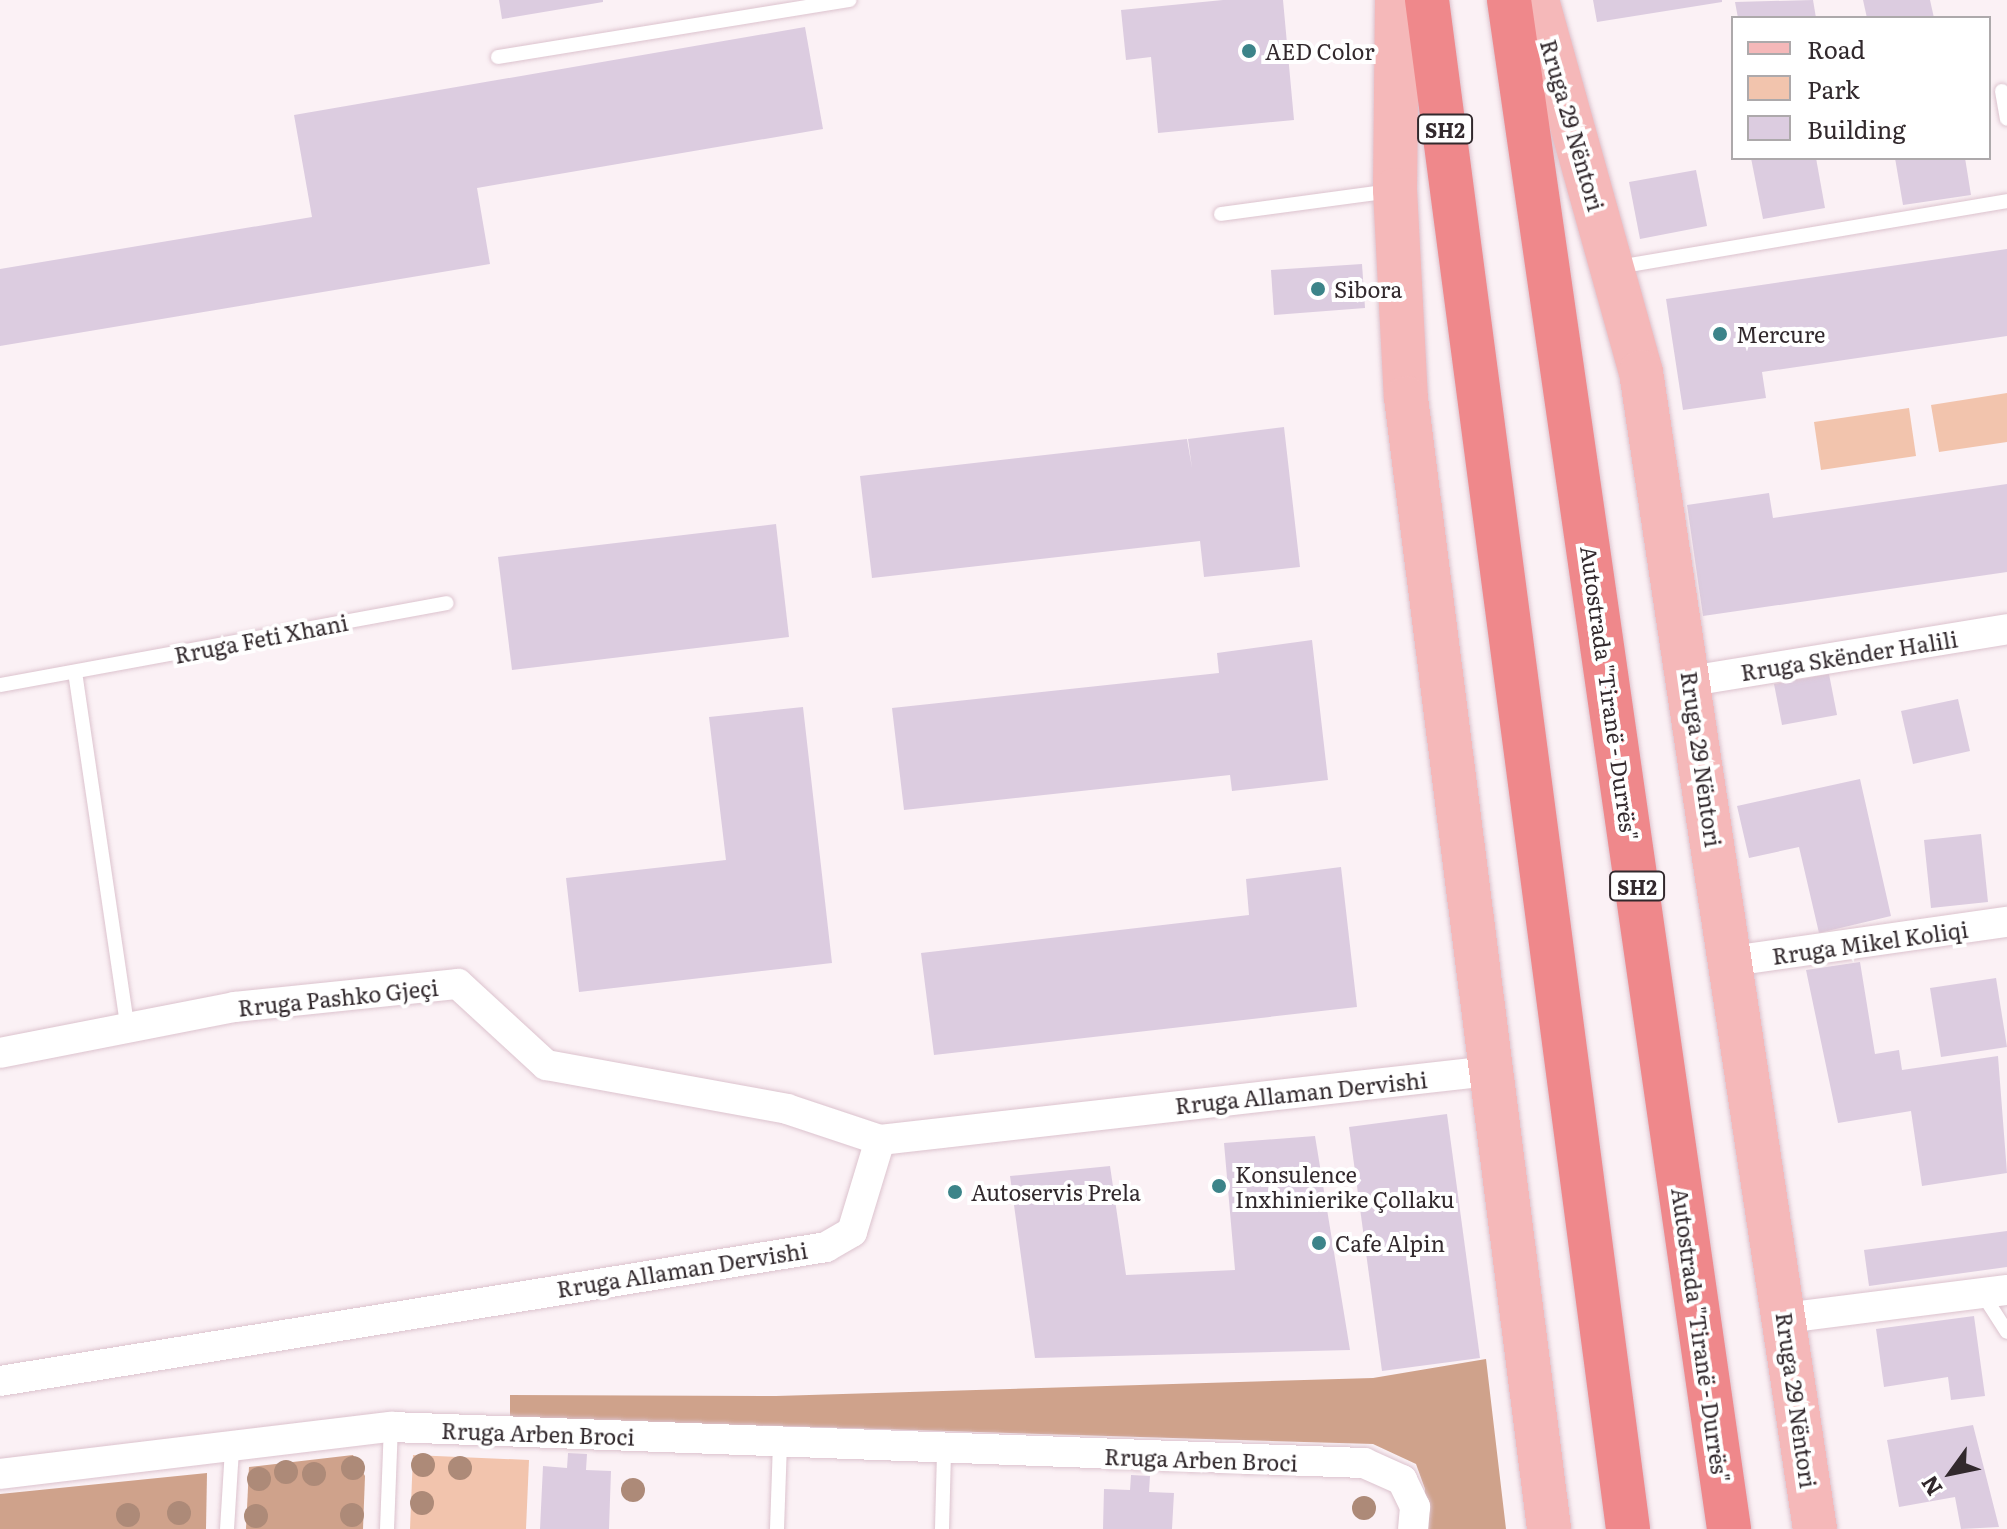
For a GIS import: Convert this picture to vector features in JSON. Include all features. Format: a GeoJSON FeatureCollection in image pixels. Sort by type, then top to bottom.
{"type":"FeatureCollection","features":[{"type":"Feature","properties":{"kind":"highway","name":"SH2"},"geometry":{"type":"LineString","coordinates":[[1427,0],[1628,1529]]}},
{"type":"Feature","properties":{"kind":"highway","name":"Autostrada \"Tiranë - Durrës\""},"geometry":{"type":"LineString","coordinates":[[1509,0],[1729,1529]]}},
{"type":"Feature","properties":{"kind":"main road"},"geometry":{"type":"LineString","coordinates":[[1397,0],[1395,190],[1406,398],[1488,1071],[1549,1529]]}},
{"type":"Feature","properties":{"kind":"main road","name":"Rruga 29 Nëntori"},"geometry":{"type":"LineString","coordinates":[[1537,0],[1641,372],[1691,681],[1815,1529]]}},
{"type":"Feature","properties":{"kind":"street","name":"Rruga Skënder Halili"},"geometry":{"type":"LineString","coordinates":[[1691,681],[2007,629]]}},
{"type":"Feature","properties":{"kind":"street","name":"Rruga Mikel Koliqi"},"geometry":{"type":"LineString","coordinates":[[1732,961],[2007,922]]}},
{"type":"Feature","properties":{"kind":"street","name":"Rruga Pashko Gjeçi"},"geometry":{"type":"LineString","coordinates":[[0,1053],[129,1033],[235,1007],[458,984],[546,1065],[787,1109],[880,1140]]}},
{"type":"Feature","properties":{"kind":"street","name":"Rruga Allaman Dervishi"},"geometry":{"type":"LineString","coordinates":[[0,1381],[826,1247],[852,1232],[880,1140],[1488,1071]]}},
{"type":"Feature","properties":{"kind":"street"},"geometry":{"type":"LineString","coordinates":[[1785,1318],[1994,1291]]}},
{"type":"Feature","properties":{"kind":"street","name":"Rruga Arben Broci"},"geometry":{"type":"LineString","coordinates":[[0,1474],[232,1449],[391,1427],[944,1450],[1364,1463],[1402,1480],[1415,1507],[1413,1529]]}},
{"type":"Feature","properties":{"kind":"lane"},"geometry":{"type":"LineString","coordinates":[[498,57],[849,0]]}},
{"type":"Feature","properties":{"kind":"lane"},"geometry":{"type":"LineString","coordinates":[[2002,91],[2007,119]]}},
{"type":"Feature","properties":{"kind":"lane"},"geometry":{"type":"LineString","coordinates":[[1221,214],[1395,190]]}},
{"type":"Feature","properties":{"kind":"lane"},"geometry":{"type":"LineString","coordinates":[[1613,268],[2007,201]]}},
{"type":"Feature","properties":{"kind":"lane","name":"Rruga Feti Xhani"},"geometry":{"type":"LineString","coordinates":[[0,685],[447,603]]}},
{"type":"Feature","properties":{"kind":"lane"},"geometry":{"type":"LineString","coordinates":[[75,672],[129,1033]]}},
{"type":"Feature","properties":{"kind":"lane"},"geometry":{"type":"LineString","coordinates":[[1994,1291],[2007,1332]]}},
{"type":"Feature","properties":{"kind":"lane"},"geometry":{"type":"LineString","coordinates":[[387,1529],[391,1427]]}},
{"type":"Feature","properties":{"kind":"lane"},"geometry":{"type":"LineString","coordinates":[[777,1529],[780,1443]]}},
{"type":"Feature","properties":{"kind":"lane"},"geometry":{"type":"LineString","coordinates":[[227,1529],[232,1449]]}},
{"type":"Feature","properties":{"kind":"lane"},"geometry":{"type":"LineString","coordinates":[[942,1529],[944,1450]]}},
{"type":"Feature","properties":{"kind":"green space"},"geometry":{"type":"Polygon","coordinates":[[[2007,393],[2007,442],[1939,452],[1931,405],[2007,393]]]}},
{"type":"Feature","properties":{"kind":"green space"},"geometry":{"type":"Polygon","coordinates":[[[1909,408],[1916,456],[1821,470],[1814,422],[1909,408]]]}},
{"type":"Feature","properties":{"kind":"green space"},"geometry":{"type":"Polygon","coordinates":[[[413,1455],[529,1460],[526,1529],[410,1529],[413,1455]]]}},
{"type":"Feature","properties":{"kind":"shaded area"},"geometry":{"type":"Polygon","coordinates":[[[1486,1359],[1506,1529],[1424,1529],[1425,1489],[1416,1464],[1373,1444],[510,1418],[510,1395],[776,1396],[1373,1378],[1486,1359]]]}},
{"type":"Feature","properties":{"kind":"shaded area"},"geometry":{"type":"Polygon","coordinates":[[[353,1455],[365,1476],[363,1529],[246,1529],[249,1467],[353,1455]]]}},
{"type":"Feature","properties":{"kind":"shaded area"},"geometry":{"type":"Polygon","coordinates":[[[207,1473],[206,1529],[0,1529],[0,1494],[207,1473]]]}},
{"type":"Feature","properties":{"kind":"building"},"geometry":{"type":"Polygon","coordinates":[[[499,0],[603,0],[603,2],[502,19],[499,0]]]}},
{"type":"Feature","properties":{"kind":"building"},"geometry":{"type":"Polygon","coordinates":[[[1223,0],[1283,0],[1294,120],[1158,133],[1151,57],[1126,60],[1121,10],[1223,0]]]}},
{"type":"Feature","properties":{"kind":"building"},"geometry":{"type":"Polygon","coordinates":[[[1593,0],[1722,0],[1722,2],[1597,22],[1593,0]]]}},
{"type":"Feature","properties":{"kind":"building"},"geometry":{"type":"Polygon","coordinates":[[[1813,0],[1816,16],[1738,16],[1735,2],[1813,0]]]}},
{"type":"Feature","properties":{"kind":"building"},"geometry":{"type":"Polygon","coordinates":[[[1863,0],[1930,0],[1934,16],[1867,16],[1863,0]]]}},
{"type":"Feature","properties":{"kind":"building"},"geometry":{"type":"Polygon","coordinates":[[[805,27],[823,129],[477,188],[490,264],[0,346],[0,269],[312,217],[294,115],[805,27]]]}},
{"type":"Feature","properties":{"kind":"building"},"geometry":{"type":"Polygon","coordinates":[[[1751,160],[1816,160],[1825,208],[1763,219],[1751,160]]]}},
{"type":"Feature","properties":{"kind":"building"},"geometry":{"type":"Polygon","coordinates":[[[1895,160],[1965,160],[1971,195],[1903,205],[1895,160]]]}},
{"type":"Feature","properties":{"kind":"building"},"geometry":{"type":"Polygon","coordinates":[[[1696,170],[1707,226],[1640,239],[1629,182],[1696,170]]]}},
{"type":"Feature","properties":{"kind":"building"},"geometry":{"type":"Polygon","coordinates":[[[2007,249],[2007,336],[1762,372],[1766,398],[1683,410],[1666,299],[2007,249]]]}},
{"type":"Feature","properties":{"kind":"building","name":"Sibora"},"geometry":{"type":"Polygon","coordinates":[[[1362,264],[1365,308],[1274,315],[1271,270],[1362,264]]]}},
{"type":"Feature","properties":{"kind":"building"},"geometry":{"type":"Polygon","coordinates":[[[1284,427],[1300,567],[1204,577],[1200,541],[872,578],[860,476],[1187,439],[1192,468],[1188,439],[1284,427]]]}},
{"type":"Feature","properties":{"kind":"building"},"geometry":{"type":"Polygon","coordinates":[[[2007,484],[2007,572],[1703,616],[1687,505],[1769,493],[1773,518],[2007,484]]]}},
{"type":"Feature","properties":{"kind":"building"},"geometry":{"type":"Polygon","coordinates":[[[776,524],[789,637],[512,670],[498,557],[776,524]]]}},
{"type":"Feature","properties":{"kind":"building"},"geometry":{"type":"Polygon","coordinates":[[[1312,640],[1328,780],[1232,791],[1230,775],[904,810],[892,708],[1219,673],[1217,653],[1312,640]]]}},
{"type":"Feature","properties":{"kind":"building"},"geometry":{"type":"Polygon","coordinates":[[[1829,674],[1837,715],[1782,725],[1774,684],[1829,674]]]}},
{"type":"Feature","properties":{"kind":"building"},"geometry":{"type":"Polygon","coordinates":[[[1958,699],[1970,751],[1913,764],[1901,711],[1958,699]]]}},
{"type":"Feature","properties":{"kind":"building"},"geometry":{"type":"Polygon","coordinates":[[[803,707],[832,963],[579,992],[566,878],[726,860],[709,717],[803,707]]]}},
{"type":"Feature","properties":{"kind":"building"},"geometry":{"type":"Polygon","coordinates":[[[1860,779],[1891,916],[1819,933],[1799,847],[1749,858],[1737,806],[1860,779]]]}},
{"type":"Feature","properties":{"kind":"building"},"geometry":{"type":"Polygon","coordinates":[[[1981,834],[1988,902],[1931,908],[1924,840],[1981,834]]]}},
{"type":"Feature","properties":{"kind":"building"},"geometry":{"type":"Polygon","coordinates":[[[1341,867],[1357,1007],[934,1055],[921,953],[1249,915],[1246,879],[1341,867]]]}},
{"type":"Feature","properties":{"kind":"building"},"geometry":{"type":"Polygon","coordinates":[[[1860,962],[1875,1054],[1899,1050],[1902,1070],[1998,1056],[2007,1173],[1922,1186],[1911,1111],[1838,1123],[1806,970],[1860,962]]]}},
{"type":"Feature","properties":{"kind":"building"},"geometry":{"type":"Polygon","coordinates":[[[1996,978],[2007,1047],[1941,1057],[1930,988],[1996,978]]]}},
{"type":"Feature","properties":{"kind":"building"},"geometry":{"type":"Polygon","coordinates":[[[1447,1114],[1480,1358],[1382,1371],[1349,1127],[1447,1114]]]}},
{"type":"Feature","properties":{"kind":"building"},"geometry":{"type":"Polygon","coordinates":[[[1315,1136],[1350,1350],[1035,1358],[1010,1176],[1110,1166],[1126,1275],[1235,1270],[1224,1143],[1315,1136]]]}},
{"type":"Feature","properties":{"kind":"building"},"geometry":{"type":"Polygon","coordinates":[[[2007,1231],[2007,1267],[1869,1286],[1864,1250],[2007,1231]]]}},
{"type":"Feature","properties":{"kind":"building"},"geometry":{"type":"Polygon","coordinates":[[[1974,1316],[1985,1396],[1951,1400],[1948,1377],[1884,1387],[1876,1329],[1974,1316]]]}},
{"type":"Feature","properties":{"kind":"building"},"geometry":{"type":"Polygon","coordinates":[[[1973,1425],[1999,1527],[1961,1529],[1955,1497],[1899,1507],[1887,1440],[1973,1425]]]}},
{"type":"Feature","properties":{"kind":"building"},"geometry":{"type":"Polygon","coordinates":[[[568,1453],[587,1454],[586,1470],[611,1471],[609,1529],[540,1529],[543,1466],[567,1468],[568,1453]]]}},
{"type":"Feature","properties":{"kind":"building"},"geometry":{"type":"Polygon","coordinates":[[[1131,1475],[1150,1476],[1149,1492],[1174,1493],[1172,1529],[1103,1529],[1104,1489],[1130,1490],[1131,1475]]]}},
{"type":"Feature","properties":{"kind":"place","name":"AED Color"},"geometry":{"type":"Point","coordinates":[1249,51]}},
{"type":"Feature","properties":{"kind":"place","name":"Sibora"},"geometry":{"type":"Point","coordinates":[1318,289]}},
{"type":"Feature","properties":{"kind":"place","name":"Mercure"},"geometry":{"type":"Point","coordinates":[1720,334]}},
{"type":"Feature","properties":{"kind":"place","name":"Konsulence Inxhinierike Çollaku"},"geometry":{"type":"Point","coordinates":[1219,1186]}},
{"type":"Feature","properties":{"kind":"place","name":"Autoservis Prela"},"geometry":{"type":"Point","coordinates":[955,1192]}},
{"type":"Feature","properties":{"kind":"place","name":"Cafe Alpin"},"geometry":{"type":"Point","coordinates":[1319,1243]}}]}
